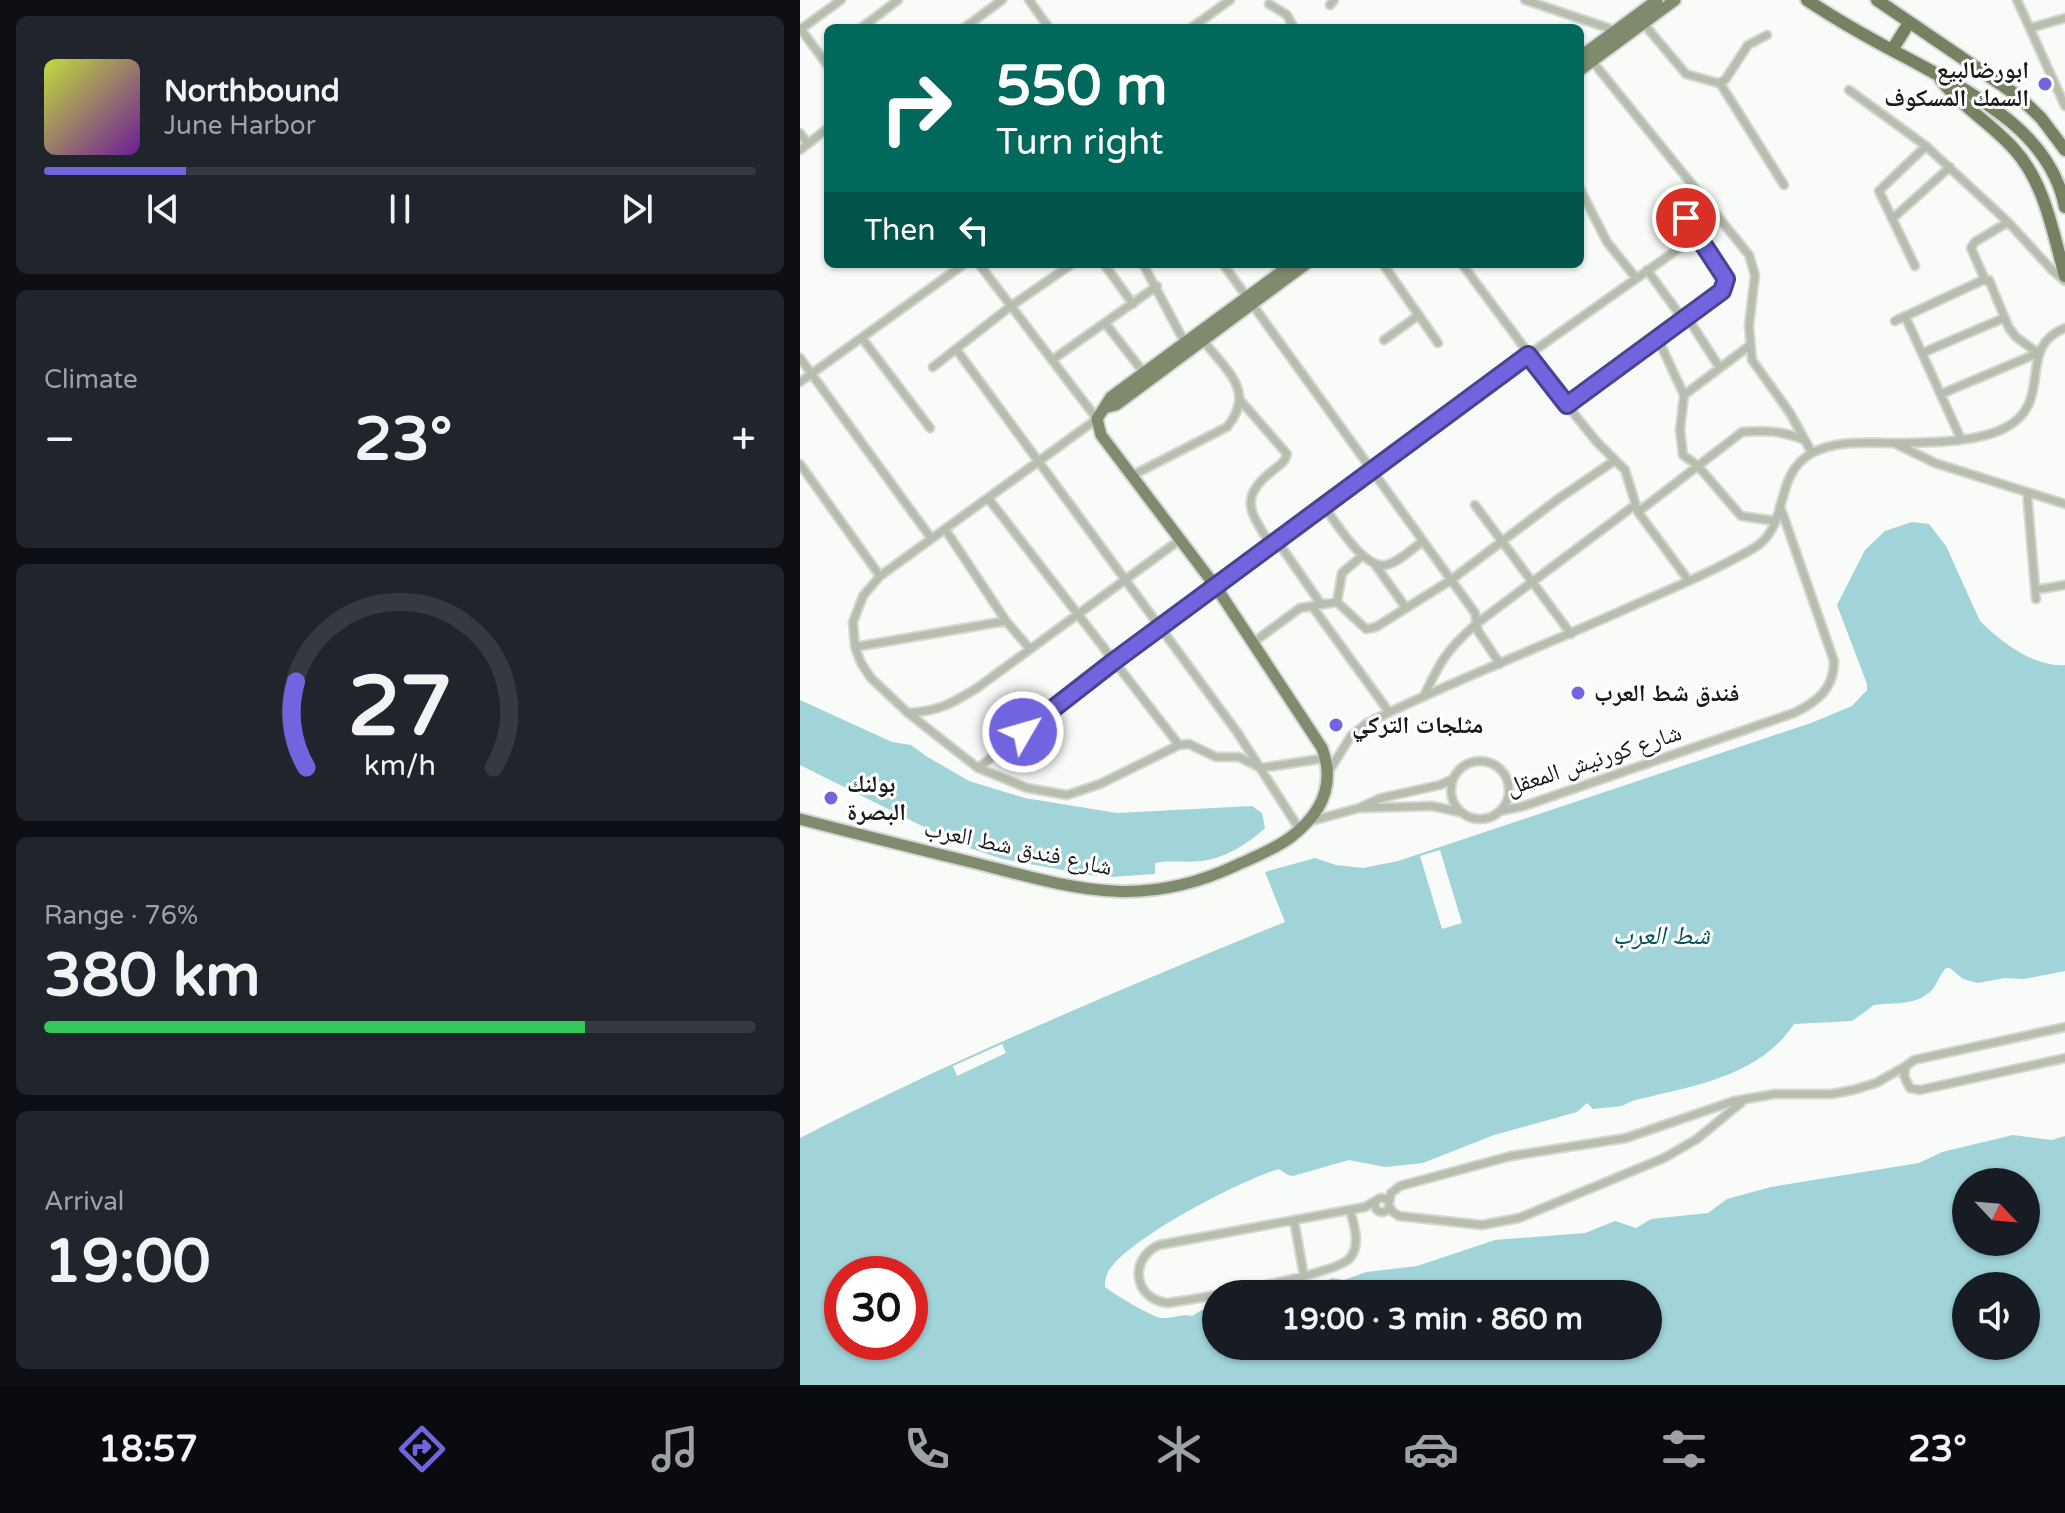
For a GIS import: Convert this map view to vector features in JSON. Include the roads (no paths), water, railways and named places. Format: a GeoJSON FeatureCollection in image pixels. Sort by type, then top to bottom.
{"type":"FeatureCollection","features":[{"type":"Feature","properties":{"kind":"highway"},"geometry":{"type":"LineString","coordinates":[[1807,0],[1991,105],[2025,136],[2049,167],[2065,202]]}},
{"type":"Feature","properties":{"kind":"highway"},"geometry":{"type":"LineString","coordinates":[[1877,0],[2018,96],[2041,118],[2065,150]]}},
{"type":"Feature","properties":{"kind":"highway"},"geometry":{"type":"LineString","coordinates":[[1892,50],[1909,23]]}},
{"type":"Feature","properties":{"kind":"highway"},"geometry":{"type":"LineString","coordinates":[[1937,75],[1956,97],[2012,146],[2028,167],[2047,213],[2065,278]]}},
{"type":"Feature","properties":{"kind":"main road"},"geometry":{"type":"LineString","coordinates":[[1584,54],[1657,0]]}},
{"type":"Feature","properties":{"kind":"main road"},"geometry":{"type":"LineString","coordinates":[[1584,68],[1675,0]]}},
{"type":"Feature","properties":{"kind":"main road"},"geometry":{"type":"LineString","coordinates":[[1104,408],[1116,405],[1203,340],[1287,268]]}},
{"type":"Feature","properties":{"kind":"main road"},"geometry":{"type":"LineString","coordinates":[[1300,268],[1185,343],[1111,397],[1097,419],[1101,435],[1216,587],[1313,731],[1329,771],[1323,798],[1304,826]]}},
{"type":"Feature","properties":{"kind":"main road","name":"شارع فندق شط العرب"},"geometry":{"type":"LineString","coordinates":[[800,819],[1066,886],[1135,893],[1172,889],[1206,879],[1284,843],[1304,826]]}},
{"type":"Feature","properties":{"kind":"street"},"geometry":{"type":"LineString","coordinates":[[824,55],[800,29],[841,0]]}},
{"type":"Feature","properties":{"kind":"street"},"geometry":{"type":"LineString","coordinates":[[866,24],[898,0]]}},
{"type":"Feature","properties":{"kind":"street"},"geometry":{"type":"LineString","coordinates":[[972,24],[1002,0]]}},
{"type":"Feature","properties":{"kind":"street"},"geometry":{"type":"LineString","coordinates":[[1029,0],[1046,24]]}},
{"type":"Feature","properties":{"kind":"street"},"geometry":{"type":"LineString","coordinates":[[1197,24],[1230,0]]}},
{"type":"Feature","properties":{"kind":"street"},"geometry":{"type":"LineString","coordinates":[[1525,0],[1617,31]]}},
{"type":"Feature","properties":{"kind":"street"},"geometry":{"type":"LineString","coordinates":[[2017,0],[2065,106]]}},
{"type":"Feature","properties":{"kind":"street"},"geometry":{"type":"LineString","coordinates":[[1269,4],[1287,15],[1292,24]]}},
{"type":"Feature","properties":{"kind":"street"},"geometry":{"type":"LineString","coordinates":[[2030,28],[2065,18]]}},
{"type":"Feature","properties":{"kind":"street"},"geometry":{"type":"LineString","coordinates":[[1644,24],[1686,74],[1720,83],[1784,185]]}},
{"type":"Feature","properties":{"kind":"street"},"geometry":{"type":"LineString","coordinates":[[1720,83],[1748,45],[1767,35]]}},
{"type":"Feature","properties":{"kind":"street"},"geometry":{"type":"LineString","coordinates":[[1593,62],[1749,255],[1755,275],[1749,346],[1752,360],[1790,413],[1812,453]]}},
{"type":"Feature","properties":{"kind":"street"},"geometry":{"type":"LineString","coordinates":[[2054,80],[2065,76]]}},
{"type":"Feature","properties":{"kind":"street"},"geometry":{"type":"LineString","coordinates":[[1849,90],[1926,146],[2065,278]]}},
{"type":"Feature","properties":{"kind":"street"},"geometry":{"type":"LineString","coordinates":[[800,150],[824,131]]}},
{"type":"Feature","properties":{"kind":"street"},"geometry":{"type":"LineString","coordinates":[[800,133],[808,144]]}},
{"type":"Feature","properties":{"kind":"street"},"geometry":{"type":"LineString","coordinates":[[1915,266],[1879,194],[1880,188],[1926,146]]}},
{"type":"Feature","properties":{"kind":"street"},"geometry":{"type":"LineString","coordinates":[[1892,219],[1950,167]]}},
{"type":"Feature","properties":{"kind":"street"},"geometry":{"type":"LineString","coordinates":[[1584,197],[1607,242],[1636,278]]}},
{"type":"Feature","properties":{"kind":"street"},"geometry":{"type":"LineString","coordinates":[[1567,405],[1722,291],[1727,284],[1674,201]]}},
{"type":"Feature","properties":{"kind":"street"},"geometry":{"type":"LineString","coordinates":[[2008,222],[1975,242],[1971,248],[1985,280],[1992,283],[2004,318],[2016,337],[2038,353]]}},
{"type":"Feature","properties":{"kind":"street"},"geometry":{"type":"LineString","coordinates":[[978,768],[1113,662],[1528,355],[1698,235]]}},
{"type":"Feature","properties":{"kind":"street"},"geometry":{"type":"LineString","coordinates":[[800,382],[958,268]]}},
{"type":"Feature","properties":{"kind":"street"},"geometry":{"type":"LineString","coordinates":[[982,268],[1097,419],[880,576],[856,608],[853,622],[855,647],[871,678],[908,713],[978,768],[1027,788],[1067,795],[1100,784],[1179,745],[1189,744],[1216,757],[1239,757],[1261,768],[1326,758]]}},
{"type":"Feature","properties":{"kind":"street"},"geometry":{"type":"LineString","coordinates":[[933,367],[1011,306],[1066,268]]}},
{"type":"Feature","properties":{"kind":"street"},"geometry":{"type":"LineString","coordinates":[[1107,268],[1133,304]]}},
{"type":"Feature","properties":{"kind":"street"},"geometry":{"type":"LineString","coordinates":[[1146,268],[1185,343]]}},
{"type":"Feature","properties":{"kind":"street"},"geometry":{"type":"LineString","coordinates":[[1226,268],[1475,613],[1478,631],[1500,664]]}},
{"type":"Feature","properties":{"kind":"street"},"geometry":{"type":"LineString","coordinates":[[1386,268],[1438,343]]}},
{"type":"Feature","properties":{"kind":"street"},"geometry":{"type":"LineString","coordinates":[[1465,268],[1567,405],[1628,476],[1636,509],[1689,581]]}},
{"type":"Feature","properties":{"kind":"street"},"geometry":{"type":"LineString","coordinates":[[1647,270],[1720,368]]}},
{"type":"Feature","properties":{"kind":"street"},"geometry":{"type":"LineString","coordinates":[[1895,321],[1985,280]]}},
{"type":"Feature","properties":{"kind":"street"},"geometry":{"type":"LineString","coordinates":[[1052,360],[1157,286]]}},
{"type":"Feature","properties":{"kind":"street"},"geometry":{"type":"LineString","coordinates":[[1384,340],[1419,315]]}},
{"type":"Feature","properties":{"kind":"street"},"geometry":{"type":"LineString","coordinates":[[1905,316],[1961,439]]}},
{"type":"Feature","properties":{"kind":"street"},"geometry":{"type":"LineString","coordinates":[[1922,353],[2004,318]]}},
{"type":"Feature","properties":{"kind":"street"},"geometry":{"type":"LineString","coordinates":[[1105,323],[1144,373]]}},
{"type":"Feature","properties":{"kind":"street"},"geometry":{"type":"LineString","coordinates":[[1329,771],[1357,729],[1389,712],[1689,581],[1760,543],[1776,521],[1789,475],[1812,453],[1845,443],[1961,439],[2000,430],[2021,416],[2032,397],[2038,353],[2048,336],[2065,328]]}},
{"type":"Feature","properties":{"kind":"street"},"geometry":{"type":"LineString","coordinates":[[862,338],[930,428]]}},
{"type":"Feature","properties":{"kind":"street"},"geometry":{"type":"LineString","coordinates":[[1658,339],[1684,395],[1680,430],[1683,455],[1698,466],[1741,516],[1776,521]]}},
{"type":"Feature","properties":{"kind":"street"},"geometry":{"type":"LineString","coordinates":[[1133,475],[1166,461],[1227,427],[1237,415],[1240,390],[1203,340]]}},
{"type":"Feature","properties":{"kind":"street"},"geometry":{"type":"LineString","coordinates":[[1684,395],[1749,346]]}},
{"type":"Feature","properties":{"kind":"street"},"geometry":{"type":"LineString","coordinates":[[956,349],[1304,826],[1381,798],[1440,785],[1453,779]]}},
{"type":"Feature","properties":{"kind":"street"},"geometry":{"type":"LineString","coordinates":[[1941,394],[2038,353]]}},
{"type":"Feature","properties":{"kind":"street"},"geometry":{"type":"LineString","coordinates":[[800,358],[931,538]]}},
{"type":"Feature","properties":{"kind":"street"},"geometry":{"type":"LineString","coordinates":[[1241,401],[1287,454],[1285,461],[1256,485],[1250,496],[1249,510],[1321,604]]}},
{"type":"Feature","properties":{"kind":"street"},"geometry":{"type":"LineString","coordinates":[[1424,696],[1445,653],[1476,624],[1742,432],[1785,432],[1805,440]]}},
{"type":"Feature","properties":{"kind":"street"},"geometry":{"type":"LineString","coordinates":[[1894,443],[1935,463],[2065,504]]}},
{"type":"Feature","properties":{"kind":"street"},"geometry":{"type":"LineString","coordinates":[[1337,602],[1366,629],[1376,627],[1451,580],[1614,461]]}},
{"type":"Feature","properties":{"kind":"street"},"geometry":{"type":"LineString","coordinates":[[800,464],[880,576]]}},
{"type":"Feature","properties":{"kind":"street"},"geometry":{"type":"LineString","coordinates":[[2027,492],[2036,599]]}},
{"type":"Feature","properties":{"kind":"street"},"geometry":{"type":"LineString","coordinates":[[988,498],[1179,745]]}},
{"type":"Feature","properties":{"kind":"street"},"geometry":{"type":"LineString","coordinates":[[1475,505],[1571,634]]}},
{"type":"Feature","properties":{"kind":"street","name":"شارع كورنيش المعقل"},"geometry":{"type":"LineString","coordinates":[[1500,811],[1524,806],[1779,719],[1810,705],[1823,695],[1831,679],[1834,661],[1780,506]]}},
{"type":"Feature","properties":{"kind":"street"},"geometry":{"type":"LineString","coordinates":[[1324,507],[1362,556],[1374,563],[1383,566],[1394,562],[1423,541]]}},
{"type":"Feature","properties":{"kind":"street"},"geometry":{"type":"LineString","coordinates":[[945,529],[1006,621],[1030,649]]}},
{"type":"Feature","properties":{"kind":"street"},"geometry":{"type":"LineString","coordinates":[[908,713],[947,707],[977,688],[1181,539]]}},
{"type":"Feature","properties":{"kind":"street"},"geometry":{"type":"LineString","coordinates":[[1337,602],[1342,573],[1362,556]]}},
{"type":"Feature","properties":{"kind":"street"},"geometry":{"type":"LineString","coordinates":[[1374,563],[1406,608]]}},
{"type":"Feature","properties":{"kind":"street"},"geometry":{"type":"LineString","coordinates":[[2035,590],[2065,585]]}},
{"type":"Feature","properties":{"kind":"street"},"geometry":{"type":"LineString","coordinates":[[1254,642],[1300,608],[1337,602]]}},
{"type":"Feature","properties":{"kind":"street"},"geometry":{"type":"LineString","coordinates":[[1312,606],[1389,712]]}},
{"type":"Feature","properties":{"kind":"street"},"geometry":{"type":"LineString","coordinates":[[855,647],[1006,621]]}},
{"type":"Feature","properties":{"kind":"street"},"geometry":{"type":"LineString","coordinates":[[1359,808],[1432,806],[1471,817],[1486,818],[1505,805],[1509,789],[1505,774],[1493,764],[1470,763],[1453,779],[1454,802],[1464,814]]}},
{"type":"Feature","properties":{"kind":"street"},"geometry":{"type":"LineString","coordinates":[[1365,1207],[1394,1189],[1511,1156],[1626,1138],[1721,1104],[1749,1098],[1853,1090],[1876,1083],[1914,1060],[2065,1027]]}},
{"type":"Feature","properties":{"kind":"street"},"geometry":{"type":"LineString","coordinates":[[1906,1066],[1906,1083],[1910,1088],[1920,1090],[2065,1058]]}},
{"type":"Feature","properties":{"kind":"street"},"geometry":{"type":"LineString","coordinates":[[1379,1199],[1375,1207],[1385,1208],[1399,1216],[1482,1225],[1519,1218],[1664,1158],[1697,1139],[1749,1098]]}},
{"type":"Feature","properties":{"kind":"street"},"geometry":{"type":"LineString","coordinates":[[1385,1208],[1394,1189]]}},
{"type":"Feature","properties":{"kind":"street"},"geometry":{"type":"LineString","coordinates":[[1379,1199],[1385,1198],[1385,1208]]}},
{"type":"Feature","properties":{"kind":"street"},"geometry":{"type":"LineString","coordinates":[[1350,1210],[1356,1240],[1350,1258],[1340,1266],[1168,1303],[1150,1297],[1139,1281],[1140,1262],[1147,1252],[1159,1245],[1365,1207],[1385,1208]]}},
{"type":"Feature","properties":{"kind":"street"},"geometry":{"type":"LineString","coordinates":[[1294,1220],[1304,1276]]}},
{"type":"Feature","properties":{"kind":"water","name":"شط العرب"},"geometry":{"type":"Polygon","coordinates":[[[1912,522],[1929,524],[1946,546],[1980,621],[2008,645],[2030,658],[2065,665],[2065,971],[1978,983],[1963,979],[1946,968],[1932,990],[1919,999],[1874,1005],[1852,1021],[1794,1024],[1762,1057],[1700,1084],[1622,1106],[1593,1109],[1587,1103],[1577,1112],[1494,1135],[1423,1163],[1385,1167],[1349,1160],[1293,1176],[1279,1169],[1216,1196],[1145,1238],[1111,1267],[1105,1287],[1156,1317],[1192,1316],[1202,1310],[1202,1360],[1662,1360],[1662,1280],[1344,1280],[1366,1272],[1417,1266],[1495,1240],[1585,1233],[1615,1221],[1636,1228],[1651,1219],[1708,1213],[1727,1199],[1771,1187],[1919,1163],[1942,1152],[2013,1135],[2052,1140],[2065,1136],[2065,1385],[800,1385],[800,1138],[1101,998],[1285,922],[1265,872],[1315,858],[1336,865],[1363,868],[1398,861],[1811,723],[1852,706],[1867,690],[1867,684],[1837,605],[1865,550],[1885,531],[1912,522]]]}},
{"type":"Feature","properties":{"kind":"water"},"geometry":{"type":"Polygon","coordinates":[[[800,700],[892,742],[911,745],[969,781],[1025,798],[1117,813],[1252,806],[1262,813],[1265,828],[1244,845],[1210,860],[1155,863],[1155,874],[1090,875],[1003,859],[960,845],[800,765],[800,700]]]}},
{"type":"Feature","properties":{"kind":"place","name":"ابورضالبيع السمك المسكوف"},"geometry":{"type":"Point","coordinates":[2045,84]}},
{"type":"Feature","properties":{"kind":"place","name":"فندق شط العرب"},"geometry":{"type":"Point","coordinates":[1578,693]}},
{"type":"Feature","properties":{"kind":"place","name":"مثلجات التركي"},"geometry":{"type":"Point","coordinates":[1336,725]}},
{"type":"Feature","properties":{"kind":"place","name":"بولنك البصرة"},"geometry":{"type":"Point","coordinates":[831,798]}}]}
